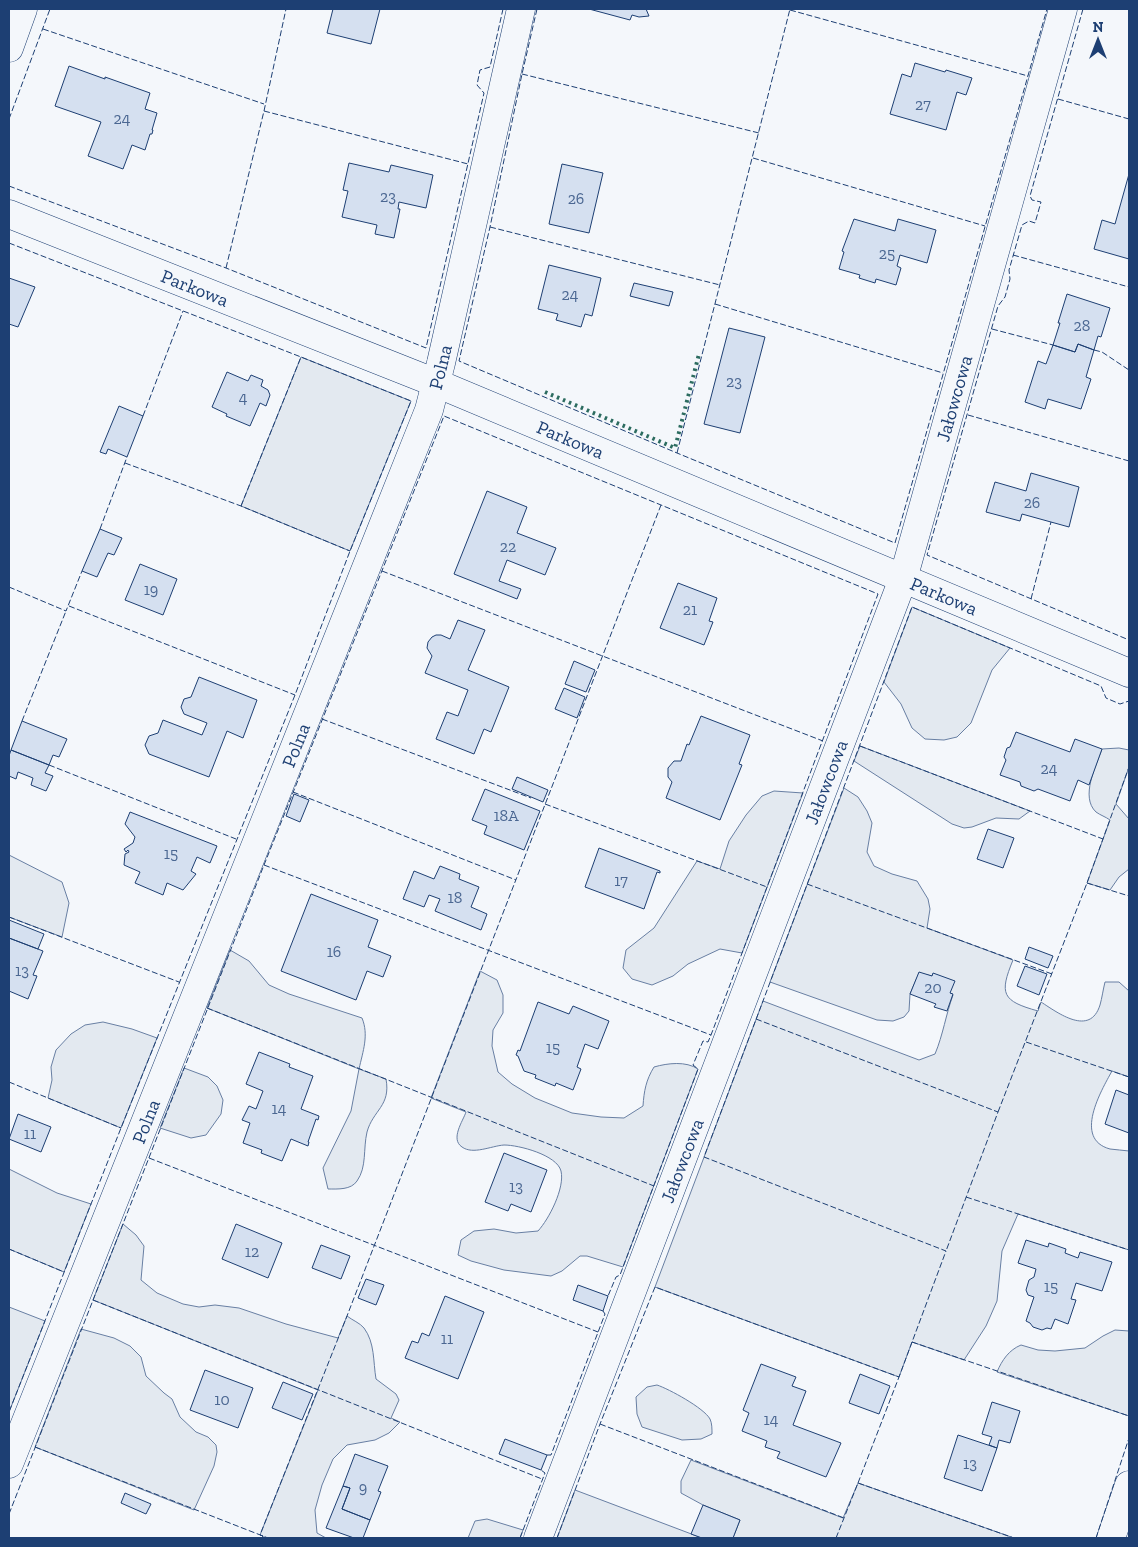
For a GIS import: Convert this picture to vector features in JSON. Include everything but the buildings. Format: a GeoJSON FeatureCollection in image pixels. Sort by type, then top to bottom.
{"type":"FeatureCollection","features":[{"type":"Feature","properties":{"kind":"street"},"geometry":{"type":"LineString","coordinates":[[9,48],[23,9]]}},
{"type":"Feature","properties":{"kind":"street","name":"Polna"},"geometry":{"type":"LineString","coordinates":[[9,1464],[425,419],[436,383],[521,9]]}},
{"type":"Feature","properties":{"kind":"street","name":"Jałowcowa"},"geometry":{"type":"LineString","coordinates":[[538,1538],[903,579],[1063,9]]}},
{"type":"Feature","properties":{"kind":"street","name":"Parkowa"},"geometry":{"type":"LineString","coordinates":[[9,214],[436,383],[1129,672]]}},
{"type":"Feature","properties":{"kind":"street"},"geometry":{"type":"LineString","coordinates":[[1111,1538],[1129,1485]]}},
{"type":"Feature","properties":{"kind":"shaded area"},"geometry":{"type":"Polygon","coordinates":[[[301,357],[411,401],[350,551],[241,506],[301,357]]]}},
{"type":"Feature","properties":{"kind":"shaded area"},"geometry":{"type":"Polygon","coordinates":[[[912,607],[1010,648],[992,670],[971,723],[957,737],[944,740],[925,739],[912,728],[901,704],[884,682],[912,607]]]}},
{"type":"Feature","properties":{"kind":"shaded area"},"geometry":{"type":"Polygon","coordinates":[[[860,746],[1030,811],[1019,819],[996,818],[972,827],[964,828],[952,824],[854,761],[860,746]]]}},
{"type":"Feature","properties":{"kind":"shaded area"},"geometry":{"type":"Polygon","coordinates":[[[1119,748],[1129,750],[1129,767],[1116,804],[1129,819],[1129,869],[1119,877],[1110,890],[1087,883],[1110,820],[1096,812],[1091,806],[1089,790],[1093,772],[1102,749],[1119,748]]]}},
{"type":"Feature","properties":{"kind":"shaded area"},"geometry":{"type":"Polygon","coordinates":[[[844,788],[858,797],[872,823],[867,852],[874,866],[892,874],[917,881],[928,899],[930,909],[927,928],[1013,960],[1005,988],[1007,994],[1017,1004],[1038,1011],[1041,1002],[1056,1012],[1073,1020],[1081,1021],[1089,1020],[1095,1015],[1100,1005],[1105,982],[1119,982],[1129,991],[1129,1077],[1112,1071],[1097,1102],[1091,1125],[1093,1135],[1099,1144],[1110,1149],[1129,1151],[1129,1250],[1018,1214],[1002,1251],[997,1301],[986,1326],[964,1360],[912,1342],[899,1377],[655,1287],[763,1001],[919,1060],[935,1054],[938,1047],[953,995],[933,974],[932,976],[919,973],[910,994],[909,1011],[904,1017],[893,1021],[877,1020],[770,982],[844,788]]]}},
{"type":"Feature","properties":{"kind":"shaded area"},"geometry":{"type":"Polygon","coordinates":[[[774,791],[803,793],[742,953],[720,949],[688,964],[673,976],[652,985],[632,979],[623,968],[626,950],[654,928],[697,861],[720,869],[729,841],[746,815],[762,796],[774,791]]]}},
{"type":"Feature","properties":{"kind":"shaded area"},"geometry":{"type":"Polygon","coordinates":[[[9,855],[62,882],[69,903],[62,937],[9,917],[9,855]]]}},
{"type":"Feature","properties":{"kind":"shaded area"},"geometry":{"type":"Polygon","coordinates":[[[230,950],[249,961],[269,985],[289,994],[362,1018],[365,1037],[359,1069],[207,1008],[230,950]]]}},
{"type":"Feature","properties":{"kind":"shaded area"},"geometry":{"type":"Polygon","coordinates":[[[480,971],[497,980],[503,995],[503,1013],[493,1030],[492,1046],[498,1072],[512,1084],[535,1098],[572,1113],[624,1118],[643,1106],[646,1086],[654,1067],[677,1063],[693,1066],[698,1069],[623,1267],[587,1256],[580,1256],[562,1271],[551,1276],[504,1270],[471,1261],[458,1255],[461,1240],[474,1231],[494,1229],[516,1233],[538,1231],[555,1203],[562,1178],[558,1165],[553,1160],[528,1149],[504,1145],[477,1150],[462,1147],[459,1144],[457,1135],[466,1112],[431,1098],[480,971]]]}},
{"type":"Feature","properties":{"kind":"shaded area"},"geometry":{"type":"Polygon","coordinates":[[[103,1022],[132,1029],[157,1038],[121,1128],[48,1098],[52,1080],[51,1067],[56,1050],[71,1034],[85,1025],[103,1022]]]}},
{"type":"Feature","properties":{"kind":"shaded area"},"geometry":{"type":"Polygon","coordinates":[[[184,1068],[208,1077],[217,1086],[223,1100],[221,1114],[206,1135],[191,1138],[160,1128],[184,1068]]]}},
{"type":"Feature","properties":{"kind":"shaded area"},"geometry":{"type":"Polygon","coordinates":[[[359,1069],[386,1079],[386,1096],[367,1132],[364,1164],[357,1181],[348,1187],[328,1189],[323,1168],[351,1111],[359,1069]]]}},
{"type":"Feature","properties":{"kind":"shaded area"},"geometry":{"type":"Polygon","coordinates":[[[9,1169],[57,1193],[91,1204],[64,1272],[9,1249],[9,1169]]]}},
{"type":"Feature","properties":{"kind":"shaded area"},"geometry":{"type":"Polygon","coordinates":[[[123,1224],[136,1235],[144,1246],[141,1280],[157,1293],[183,1304],[199,1307],[215,1305],[239,1308],[286,1324],[338,1338],[347,1316],[364,1328],[368,1334],[372,1346],[376,1379],[396,1394],[399,1400],[391,1418],[400,1422],[389,1433],[375,1440],[347,1445],[333,1459],[322,1485],[315,1510],[317,1533],[326,1538],[262,1538],[263,1536],[260,1535],[318,1390],[93,1300],[123,1224]]]}},
{"type":"Feature","properties":{"kind":"shaded area"},"geometry":{"type":"Polygon","coordinates":[[[9,1307],[45,1321],[9,1412],[9,1307]]]}},
{"type":"Feature","properties":{"kind":"shaded area"},"geometry":{"type":"Polygon","coordinates":[[[81,1329],[114,1338],[130,1346],[141,1357],[146,1376],[172,1399],[180,1417],[196,1432],[208,1437],[216,1445],[217,1452],[214,1466],[194,1510],[35,1447],[81,1329]]]}},
{"type":"Feature","properties":{"kind":"shaded area"},"geometry":{"type":"Polygon","coordinates":[[[1115,1330],[1129,1331],[1129,1416],[997,1372],[1006,1356],[1021,1345],[1038,1350],[1055,1351],[1085,1348],[1115,1330]]]}},
{"type":"Feature","properties":{"kind":"shaded area"},"geometry":{"type":"Polygon","coordinates":[[[657,1385],[686,1399],[701,1410],[710,1419],[712,1434],[701,1439],[682,1440],[642,1427],[637,1414],[636,1397],[647,1387],[657,1385]]]}},
{"type":"Feature","properties":{"kind":"shaded area"},"geometry":{"type":"Polygon","coordinates":[[[691,1460],[843,1518],[858,1483],[1014,1538],[733,1538],[740,1520],[703,1505],[681,1493],[681,1481],[691,1460]]]}},
{"type":"Feature","properties":{"kind":"shaded area"},"geometry":{"type":"Polygon","coordinates":[[[575,1490],[702,1538],[557,1538],[575,1490]]]}},
{"type":"Feature","properties":{"kind":"shaded area"},"geometry":{"type":"Polygon","coordinates":[[[487,1519],[523,1530],[520,1538],[468,1538],[475,1521],[487,1519]]]}},
{"type":"Feature","properties":{"kind":"hedge"},"geometry":{"type":"LineString","coordinates":[[545,392],[675,448],[699,354]]}},
{"type":"Feature","properties":{"kind":"fence"},"geometry":{"type":"LineString","coordinates":[[9,119],[50,9]]}},
{"type":"Feature","properties":{"kind":"fence"},"geometry":{"type":"LineString","coordinates":[[226,268],[264,111],[286,9]]}},
{"type":"Feature","properties":{"kind":"fence"},"geometry":{"type":"LineString","coordinates":[[9,186],[226,268],[426,348],[484,93],[477,85],[480,70],[490,67],[503,9]]}},
{"type":"Feature","properties":{"kind":"fence"},"geometry":{"type":"LineString","coordinates":[[537,9],[459,361],[895,543],[1047,9]]}},
{"type":"Feature","properties":{"kind":"fence"},"geometry":{"type":"LineString","coordinates":[[677,453],[790,9]]}},
{"type":"Feature","properties":{"kind":"fence"},"geometry":{"type":"LineString","coordinates":[[1083,9],[1030,196],[1032,200],[1041,202],[1035,223],[1029,221],[1022,225],[1009,270],[1010,279],[1005,297],[998,306],[927,555],[1129,640]]}},
{"type":"Feature","properties":{"kind":"fence"},"geometry":{"type":"LineString","coordinates":[[790,10],[1028,76]]}},
{"type":"Feature","properties":{"kind":"fence"},"geometry":{"type":"LineString","coordinates":[[43,29],[264,104]]}},
{"type":"Feature","properties":{"kind":"fence"},"geometry":{"type":"LineString","coordinates":[[522,74],[759,133]]}},
{"type":"Feature","properties":{"kind":"fence"},"geometry":{"type":"LineString","coordinates":[[1058,99],[1129,119]]}},
{"type":"Feature","properties":{"kind":"fence"},"geometry":{"type":"LineString","coordinates":[[264,111],[468,164]]}},
{"type":"Feature","properties":{"kind":"fence"},"geometry":{"type":"LineString","coordinates":[[753,158],[985,226]]}},
{"type":"Feature","properties":{"kind":"fence"},"geometry":{"type":"LineString","coordinates":[[490,227],[720,285]]}},
{"type":"Feature","properties":{"kind":"fence"},"geometry":{"type":"LineString","coordinates":[[9,243],[411,401],[9,1412]]}},
{"type":"Feature","properties":{"kind":"fence"},"geometry":{"type":"LineString","coordinates":[[1013,255],[1129,287]]}},
{"type":"Feature","properties":{"kind":"fence"},"geometry":{"type":"LineString","coordinates":[[715,304],[943,373]]}},
{"type":"Feature","properties":{"kind":"fence"},"geometry":{"type":"LineString","coordinates":[[143,416],[183,311]]}},
{"type":"Feature","properties":{"kind":"fence"},"geometry":{"type":"LineString","coordinates":[[992,329],[1053,345]]}},
{"type":"Feature","properties":{"kind":"fence"},"geometry":{"type":"LineString","coordinates":[[1094,350],[1102,352],[1129,370]]}},
{"type":"Feature","properties":{"kind":"fence"},"geometry":{"type":"LineString","coordinates":[[241,506],[301,357]]}},
{"type":"Feature","properties":{"kind":"fence"},"geometry":{"type":"LineString","coordinates":[[968,415],[1129,461]]}},
{"type":"Feature","properties":{"kind":"fence"},"geometry":{"type":"LineString","coordinates":[[9,1514],[264,865],[444,416],[878,594],[711,1035],[708,1042],[703,1041],[693,1065],[698,1069],[620,1275],[616,1277],[608,1296]]}},
{"type":"Feature","properties":{"kind":"fence"},"geometry":{"type":"LineString","coordinates":[[100,529],[127,457]]}},
{"type":"Feature","properties":{"kind":"fence"},"geometry":{"type":"LineString","coordinates":[[125,463],[241,506],[350,551]]}},
{"type":"Feature","properties":{"kind":"fence"},"geometry":{"type":"LineString","coordinates":[[262,1538],[263,1536],[260,1535],[347,1316],[661,505]]}},
{"type":"Feature","properties":{"kind":"fence"},"geometry":{"type":"LineString","coordinates":[[1031,599],[1051,522]]}},
{"type":"Feature","properties":{"kind":"fence"},"geometry":{"type":"LineString","coordinates":[[9,587],[66,611],[82,571]]}},
{"type":"Feature","properties":{"kind":"fence"},"geometry":{"type":"LineString","coordinates":[[382,571],[823,741]]}},
{"type":"Feature","properties":{"kind":"fence"},"geometry":{"type":"LineString","coordinates":[[69,606],[295,695]]}},
{"type":"Feature","properties":{"kind":"fence"},"geometry":{"type":"LineString","coordinates":[[557,1538],[655,1287],[899,1377],[946,1251],[704,1157],[912,607],[1101,686],[1106,698],[1120,704],[1129,701]]}},
{"type":"Feature","properties":{"kind":"fence"},"geometry":{"type":"LineString","coordinates":[[22,721],[66,611]]}},
{"type":"Feature","properties":{"kind":"fence"},"geometry":{"type":"LineString","coordinates":[[322,719],[531,798]]}},
{"type":"Feature","properties":{"kind":"fence"},"geometry":{"type":"LineString","coordinates":[[860,746],[1103,839]]}},
{"type":"Feature","properties":{"kind":"fence"},"geometry":{"type":"LineString","coordinates":[[49,765],[236,839]]}},
{"type":"Feature","properties":{"kind":"fence"},"geometry":{"type":"LineString","coordinates":[[998,1112],[1087,883],[1129,767]]}},
{"type":"Feature","properties":{"kind":"fence"},"geometry":{"type":"LineString","coordinates":[[293,792],[516,880]]}},
{"type":"Feature","properties":{"kind":"fence"},"geometry":{"type":"LineString","coordinates":[[545,804],[767,887]]}},
{"type":"Feature","properties":{"kind":"fence"},"geometry":{"type":"LineString","coordinates":[[264,865],[711,1035]]}},
{"type":"Feature","properties":{"kind":"fence"},"geometry":{"type":"LineString","coordinates":[[1087,883],[1129,896]]}},
{"type":"Feature","properties":{"kind":"fence"},"geometry":{"type":"LineString","coordinates":[[807,884],[1052,974]]}},
{"type":"Feature","properties":{"kind":"fence"},"geometry":{"type":"LineString","coordinates":[[9,917],[179,982]]}},
{"type":"Feature","properties":{"kind":"fence"},"geometry":{"type":"LineString","coordinates":[[207,1008],[654,1186]]}},
{"type":"Feature","properties":{"kind":"fence"},"geometry":{"type":"LineString","coordinates":[[756,1019],[998,1112],[946,1251]]}},
{"type":"Feature","properties":{"kind":"fence"},"geometry":{"type":"LineString","coordinates":[[1026,1042],[1129,1077]]}},
{"type":"Feature","properties":{"kind":"fence"},"geometry":{"type":"LineString","coordinates":[[9,1082],[121,1128]]}},
{"type":"Feature","properties":{"kind":"fence"},"geometry":{"type":"LineString","coordinates":[[149,1158],[598,1332]]}},
{"type":"Feature","properties":{"kind":"fence"},"geometry":{"type":"LineString","coordinates":[[966,1197],[1129,1250]]}},
{"type":"Feature","properties":{"kind":"fence"},"geometry":{"type":"LineString","coordinates":[[9,1249],[64,1272]]}},
{"type":"Feature","properties":{"kind":"fence"},"geometry":{"type":"LineString","coordinates":[[93,1300],[542,1479]]}},
{"type":"Feature","properties":{"kind":"fence"},"geometry":{"type":"LineString","coordinates":[[547,1455],[551,1455],[605,1314],[603,1311]]}},
{"type":"Feature","properties":{"kind":"fence"},"geometry":{"type":"LineString","coordinates":[[912,1342],[1129,1416]]}},
{"type":"Feature","properties":{"kind":"fence"},"geometry":{"type":"LineString","coordinates":[[858,1483],[899,1377]]}},
{"type":"Feature","properties":{"kind":"fence"},"geometry":{"type":"LineString","coordinates":[[600,1424],[844,1518]]}},
{"type":"Feature","properties":{"kind":"fence"},"geometry":{"type":"LineString","coordinates":[[1096,1538],[1129,1438]]}},
{"type":"Feature","properties":{"kind":"fence"},"geometry":{"type":"LineString","coordinates":[[35,1447],[268,1538]]}},
{"type":"Feature","properties":{"kind":"fence"},"geometry":{"type":"LineString","coordinates":[[520,1538],[545,1473],[541,1470]]}},
{"type":"Feature","properties":{"kind":"fence"},"geometry":{"type":"LineString","coordinates":[[836,1538],[858,1483],[1014,1538]]}}]}
